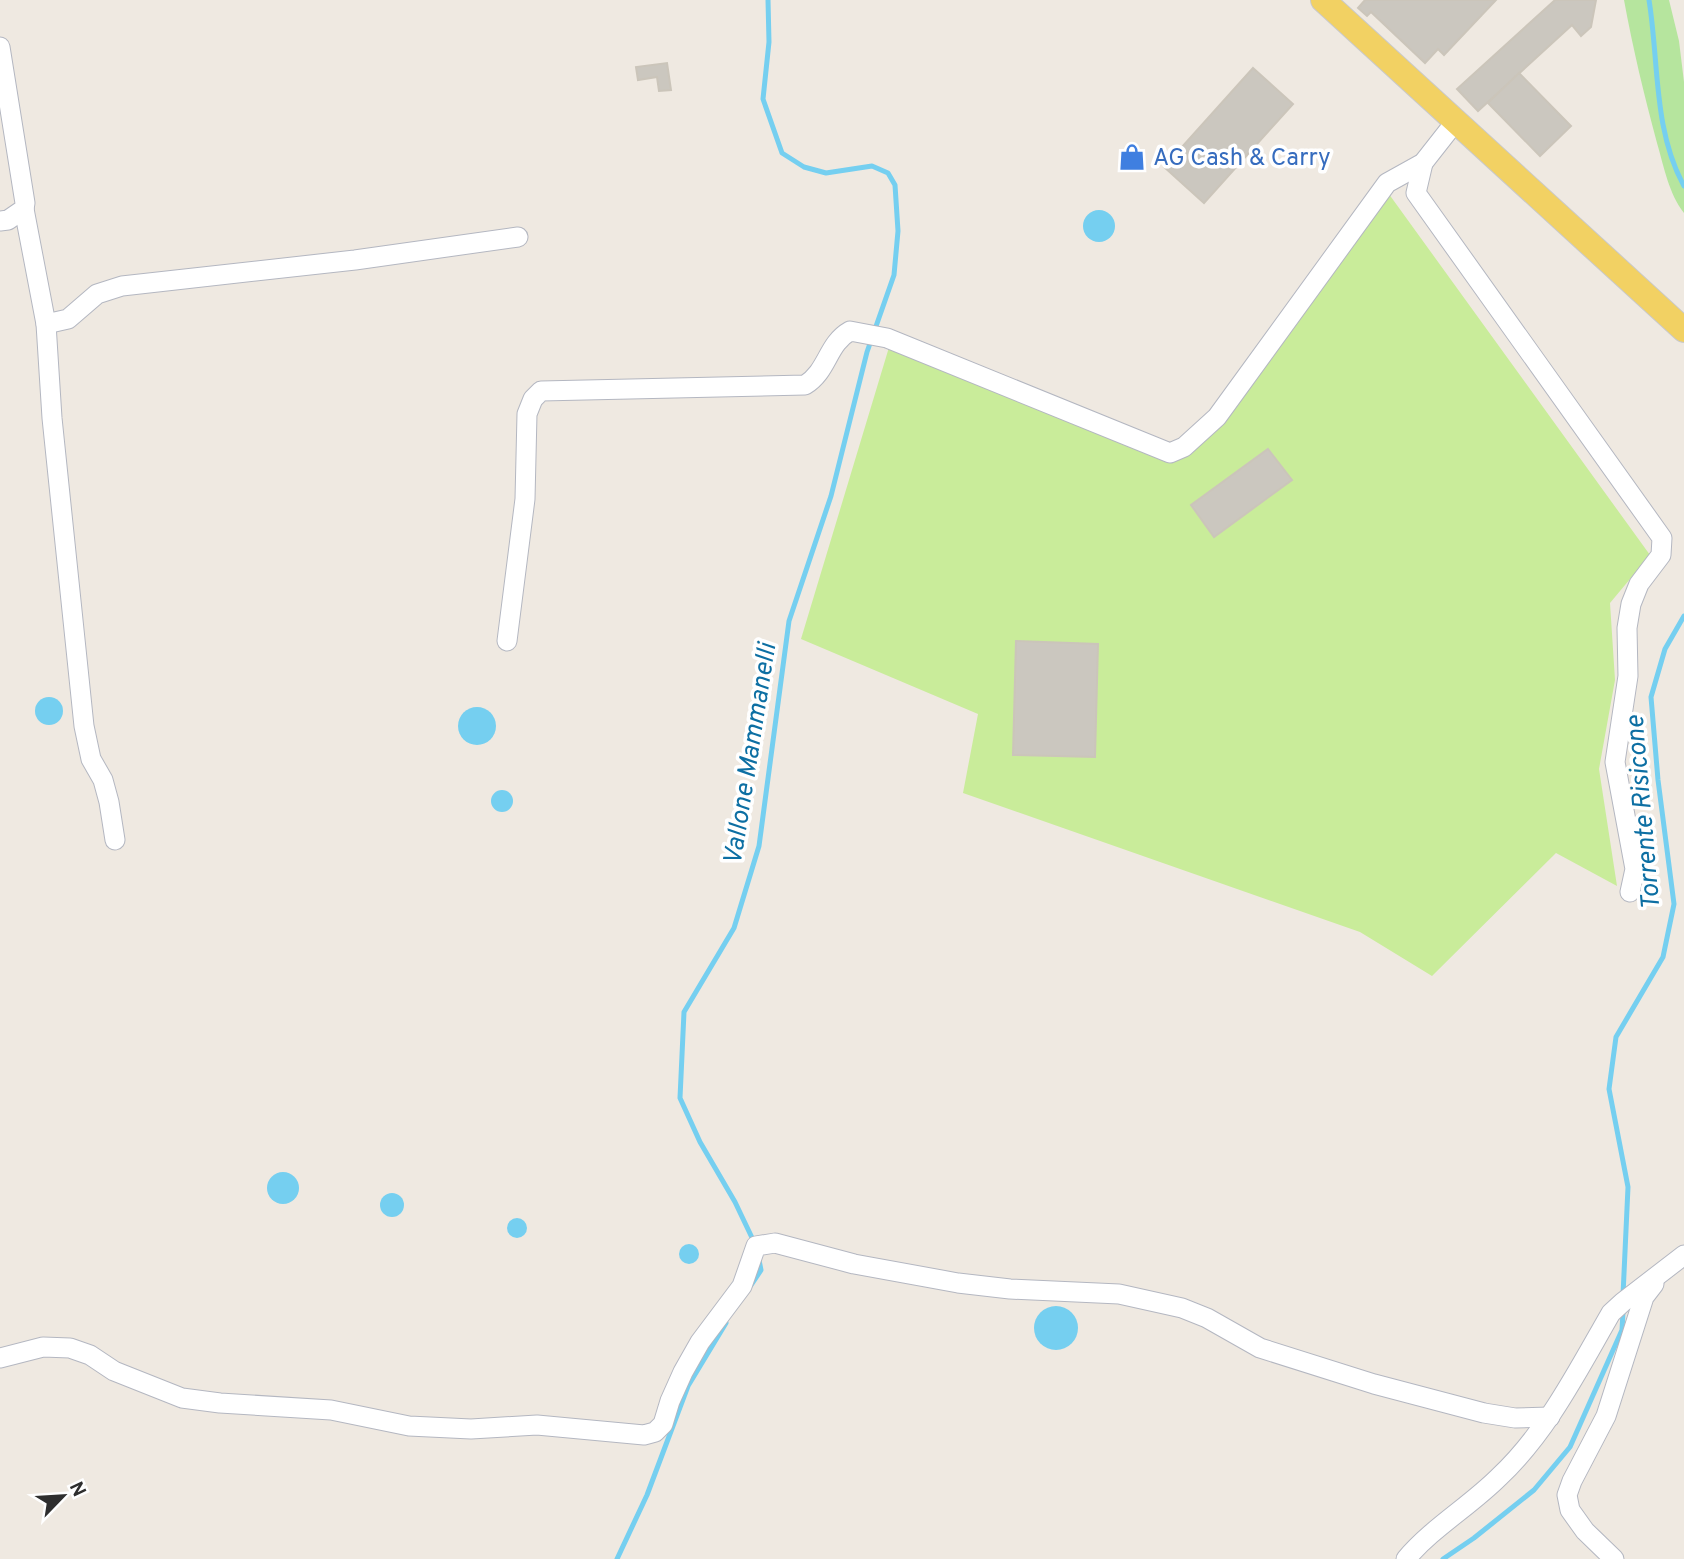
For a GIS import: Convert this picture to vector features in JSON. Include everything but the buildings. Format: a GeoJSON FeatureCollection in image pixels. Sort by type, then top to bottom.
{"type":"FeatureCollection","features":[{"type":"Feature","properties":{"kind":"main road"},"geometry":{"type":"LineString","coordinates":[[1323,0],[1684,330]]}},
{"type":"Feature","properties":{"kind":"street"},"geometry":{"type":"LineString","coordinates":[[0,47],[24,192],[24,209],[46,324],[52,418],[84,726],[90,759],[103,780],[109,802],[115,840]]}},
{"type":"Feature","properties":{"kind":"street"},"geometry":{"type":"LineString","coordinates":[[507,641],[525,499],[527,414],[533,399],[541,391],[805,385],[817,378],[839,337],[850,331],[861,332],[887,338],[1170,453],[1184,447],[1217,417],[1387,183],[1423,163],[1455,121]]}},
{"type":"Feature","properties":{"kind":"street"},"geometry":{"type":"LineString","coordinates":[[1423,163],[1416,193],[1662,538],[1661,555],[1639,584],[1631,604],[1627,628],[1628,676],[1615,762],[1635,869],[1630,892]]}},
{"type":"Feature","properties":{"kind":"street"},"geometry":{"type":"LineString","coordinates":[[0,221],[8,220],[24,209]]}},
{"type":"Feature","properties":{"kind":"street"},"geometry":{"type":"LineString","coordinates":[[46,324],[68,319],[97,294],[122,286],[355,260],[518,237]]}},
{"type":"Feature","properties":{"kind":"street"},"geometry":{"type":"LineString","coordinates":[[0,1358],[43,1347],[70,1348],[90,1355],[114,1371],[182,1398],[220,1404],[331,1410],[409,1426],[471,1430],[537,1425],[644,1434],[655,1432],[663,1424],[683,1372],[700,1342],[741,1286],[756,1245],[775,1243],[854,1264],[958,1283],[1010,1289],[1119,1294],[1182,1308],[1207,1318],[1260,1348],[1310,1365],[1484,1413],[1515,1419],[1550,1417]]}},
{"type":"Feature","properties":{"kind":"street"},"geometry":{"type":"LineString","coordinates":[[1406,1559],[1500,1477],[1550,1417],[1612,1313],[1684,1255]]}},
{"type":"Feature","properties":{"kind":"street"},"geometry":{"type":"LineString","coordinates":[[1614,1559],[1585,1531],[1570,1510],[1567,1495],[1606,1416],[1644,1297],[1661,1275]]}},
{"type":"Feature","properties":{"kind":"green space"},"geometry":{"type":"Polygon","coordinates":[[[1624,0],[1669,0],[1679,41],[1684,82],[1684,213],[1671,189],[1652,125],[1624,0]]]}},
{"type":"Feature","properties":{"kind":"green space"},"geometry":{"type":"Polygon","coordinates":[[[1386,190],[1650,555],[1610,603],[1615,680],[1599,769],[1617,886],[1556,853],[1432,976],[1360,932],[963,793],[978,714],[801,639],[890,344],[1175,462],[1222,417],[1386,190]]]}},
{"type":"Feature","properties":{"kind":"water"},"geometry":{"type":"Polygon","coordinates":[[[1099,210],[1110,215],[1115,226],[1110,237],[1099,242],[1088,237],[1083,226],[1088,215],[1099,210]]]}},
{"type":"Feature","properties":{"kind":"water"},"geometry":{"type":"Polygon","coordinates":[[[49,697],[59,701],[63,711],[59,721],[49,725],[39,721],[35,711],[39,701],[49,697]]]}},
{"type":"Feature","properties":{"kind":"water"},"geometry":{"type":"Polygon","coordinates":[[[477,707],[490,713],[496,726],[490,739],[477,745],[464,739],[458,726],[464,713],[477,707]]]}},
{"type":"Feature","properties":{"kind":"water"},"geometry":{"type":"Polygon","coordinates":[[[502,790],[512,797],[513,801],[506,811],[502,812],[492,805],[491,801],[498,791],[502,790]]]}},
{"type":"Feature","properties":{"kind":"water"},"geometry":{"type":"Polygon","coordinates":[[[283,1172],[294,1177],[299,1188],[294,1199],[283,1204],[272,1199],[267,1188],[272,1177],[283,1172]]]}},
{"type":"Feature","properties":{"kind":"water"},"geometry":{"type":"Polygon","coordinates":[[[392,1193],[403,1200],[404,1205],[397,1216],[392,1217],[381,1210],[380,1205],[387,1194],[392,1193]]]}},
{"type":"Feature","properties":{"kind":"water"},"geometry":{"type":"Polygon","coordinates":[[[517,1218],[524,1221],[527,1228],[524,1235],[517,1238],[510,1235],[507,1228],[510,1221],[517,1218]]]}},
{"type":"Feature","properties":{"kind":"water"},"geometry":{"type":"Polygon","coordinates":[[[689,1244],[696,1247],[699,1254],[696,1261],[689,1264],[682,1261],[679,1254],[682,1247],[689,1244]]]}},
{"type":"Feature","properties":{"kind":"water"},"geometry":{"type":"Polygon","coordinates":[[[1056,1306],[1071,1313],[1078,1328],[1071,1343],[1056,1350],[1041,1343],[1034,1328],[1041,1313],[1056,1306]]]}},
{"type":"Feature","properties":{"kind":"waterway","name":"Vallone Mammanelli"},"geometry":{"type":"LineString","coordinates":[[755,1244],[735,1202],[700,1142],[680,1098],[684,1012],[734,928],[759,846],[789,621],[831,496],[867,352],[894,275],[898,231],[895,185],[888,173],[872,166],[826,173],[804,167],[782,153],[763,99],[769,42],[768,0]]}},
{"type":"Feature","properties":{"kind":"waterway","name":"Torrente Risicone"},"geometry":{"type":"LineString","coordinates":[[1649,0],[1662,119],[1674,164],[1684,186]]}},
{"type":"Feature","properties":{"kind":"waterway","name":"Torrente Risicone"},"geometry":{"type":"LineString","coordinates":[[1623,1295],[1628,1187],[1609,1089],[1616,1037],[1663,957],[1674,904],[1658,780],[1651,697],[1665,649],[1684,616]]}},
{"type":"Feature","properties":{"kind":"waterway","name":"Vallone Mammanelli"},"geometry":{"type":"LineString","coordinates":[[751,1285],[761,1270],[759,1260]]}},
{"type":"Feature","properties":{"kind":"waterway","name":"Torrente Risicone"},"geometry":{"type":"LineString","coordinates":[[1443,1559],[1534,1490],[1570,1447],[1622,1330],[1623,1312]]}},
{"type":"Feature","properties":{"kind":"waterway","name":"Vallone Mammanelli"},"geometry":{"type":"LineString","coordinates":[[617,1559],[647,1495],[688,1386],[726,1323]]}},
{"type":"Feature","properties":{"kind":"place","name":"AG Cash & Carry"},"geometry":{"type":"Point","coordinates":[1132,157]}}]}
